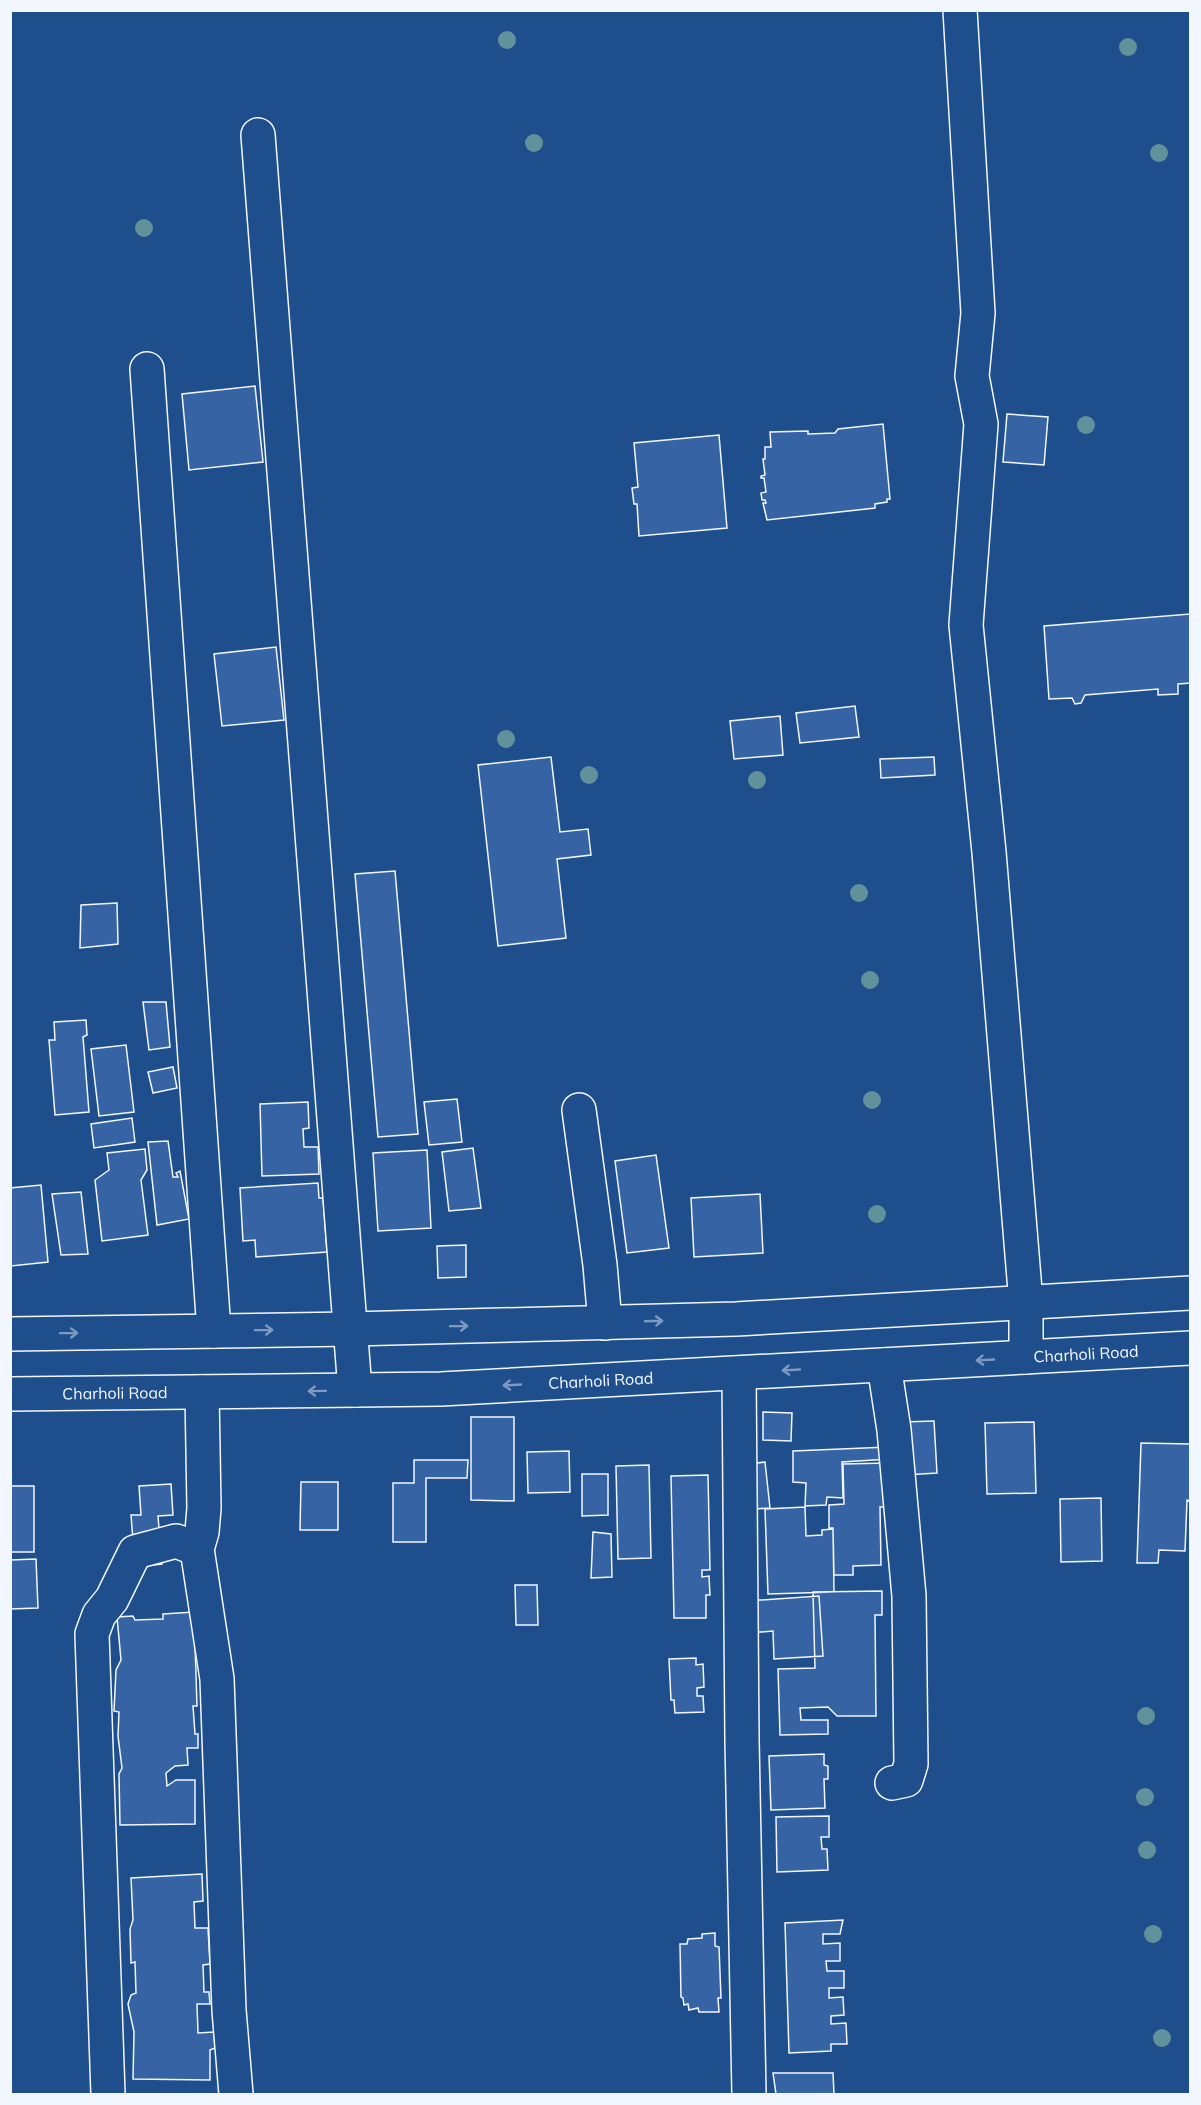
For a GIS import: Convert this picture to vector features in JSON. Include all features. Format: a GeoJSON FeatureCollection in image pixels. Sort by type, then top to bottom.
{"type":"FeatureCollection","features":[{"type":"Feature","properties":{"kind":"street"},"geometry":{"type":"LineString","coordinates":[[960,10],[978,313],[972,376],[981,423],[966,625],[990,864],[1026,1303],[1026,1357]]}},
{"type":"Feature","properties":{"kind":"street"},"geometry":{"type":"LineString","coordinates":[[258,135],[355,1390]]}},
{"type":"Feature","properties":{"kind":"street"},"geometry":{"type":"LineString","coordinates":[[147,369],[214,1331]]}},
{"type":"Feature","properties":{"kind":"street"},"geometry":{"type":"LineString","coordinates":[[579,1110],[600,1265],[605,1323]]}},
{"type":"Feature","properties":{"kind":"street"},"geometry":{"type":"LineString","coordinates":[[10,1334],[351,1329],[736,1319],[1191,1293]]}},
{"type":"Feature","properties":{"kind":"street","name":"Charholi Road"},"geometry":{"type":"LineString","coordinates":[[10,1394],[441,1389],[1191,1348]]}},
{"type":"Feature","properties":{"kind":"street"},"geometry":{"type":"LineString","coordinates":[[884,1365],[894,1430],[909,1596],[911,1764],[906,1780],[892,1783]]}},
{"type":"Feature","properties":{"kind":"street"},"geometry":{"type":"LineString","coordinates":[[738,1373],[749,2094]]}},
{"type":"Feature","properties":{"kind":"street"},"geometry":{"type":"LineString","coordinates":[[202,1392],[204,1508],[202,1532],[196,1549],[217,1679],[229,2010],[236,2094]]}},
{"type":"Feature","properties":{"kind":"street"},"geometry":{"type":"LineString","coordinates":[[108,2094],[92,1634],[99,1615],[112,1599],[135,1552],[176,1541],[196,1549]]}},
{"type":"Feature","properties":{"kind":"building"},"geometry":{"type":"Polygon","coordinates":[[[255,386],[263,462],[189,470],[182,394],[255,386]]]}},
{"type":"Feature","properties":{"kind":"building"},"geometry":{"type":"Polygon","coordinates":[[[1007,414],[1048,417],[1044,465],[1003,462],[1007,414]]]}},
{"type":"Feature","properties":{"kind":"building"},"geometry":{"type":"Polygon","coordinates":[[[883,424],[890,499],[887,499],[887,502],[875,504],[875,508],[767,520],[763,503],[766,503],[762,500],[761,493],[766,492],[764,478],[761,476],[765,475],[763,459],[765,459],[765,447],[771,447],[770,432],[835,433],[838,429],[883,424]]]}},
{"type":"Feature","properties":{"kind":"building"},"geometry":{"type":"Polygon","coordinates":[[[719,435],[727,528],[639,536],[637,504],[634,504],[632,488],[638,487],[634,443],[719,435]]]}},
{"type":"Feature","properties":{"kind":"building"},"geometry":{"type":"Polygon","coordinates":[[[1190,614],[1190,683],[1178,684],[1178,694],[1158,695],[1158,689],[1085,695],[1081,703],[1075,704],[1072,698],[1049,699],[1044,626],[1190,614]]]}},
{"type":"Feature","properties":{"kind":"building"},"geometry":{"type":"Polygon","coordinates":[[[276,647],[284,720],[222,726],[214,654],[276,647]]]}},
{"type":"Feature","properties":{"kind":"building"},"geometry":{"type":"Polygon","coordinates":[[[855,706],[859,737],[800,743],[796,713],[855,706]]]}},
{"type":"Feature","properties":{"kind":"building"},"geometry":{"type":"Polygon","coordinates":[[[780,716],[783,755],[734,759],[730,721],[780,716]]]}},
{"type":"Feature","properties":{"kind":"building"},"geometry":{"type":"Polygon","coordinates":[[[551,757],[560,832],[588,829],[591,855],[557,859],[566,938],[498,946],[478,765],[551,757]]]}},
{"type":"Feature","properties":{"kind":"building"},"geometry":{"type":"Polygon","coordinates":[[[934,757],[935,775],[881,778],[880,759],[934,757]]]}},
{"type":"Feature","properties":{"kind":"building"},"geometry":{"type":"Polygon","coordinates":[[[395,871],[418,1134],[378,1137],[355,874],[395,871]]]}},
{"type":"Feature","properties":{"kind":"building"},"geometry":{"type":"Polygon","coordinates":[[[117,903],[118,944],[80,948],[81,905],[117,903]]]}},
{"type":"Feature","properties":{"kind":"building"},"geometry":{"type":"Polygon","coordinates":[[[143,1002],[166,1002],[170,1047],[149,1050],[143,1002]]]}},
{"type":"Feature","properties":{"kind":"building"},"geometry":{"type":"Polygon","coordinates":[[[86,1020],[87,1035],[83,1037],[89,1112],[55,1115],[49,1040],[55,1040],[54,1022],[86,1020]]]}},
{"type":"Feature","properties":{"kind":"building"},"geometry":{"type":"Polygon","coordinates":[[[126,1045],[134,1112],[99,1116],[91,1049],[126,1045]]]}},
{"type":"Feature","properties":{"kind":"building"},"geometry":{"type":"Polygon","coordinates":[[[173,1067],[177,1088],[153,1093],[148,1072],[173,1067]]]}},
{"type":"Feature","properties":{"kind":"building"},"geometry":{"type":"Polygon","coordinates":[[[457,1099],[462,1142],[429,1145],[424,1102],[457,1099]]]}},
{"type":"Feature","properties":{"kind":"building"},"geometry":{"type":"Polygon","coordinates":[[[308,1102],[309,1128],[303,1129],[304,1147],[318,1147],[319,1174],[262,1176],[260,1104],[308,1102]]]}},
{"type":"Feature","properties":{"kind":"building"},"geometry":{"type":"Polygon","coordinates":[[[132,1118],[135,1142],[94,1148],[91,1124],[132,1118]]]}},
{"type":"Feature","properties":{"kind":"building"},"geometry":{"type":"Polygon","coordinates":[[[168,1141],[173,1177],[178,1177],[176,1173],[180,1171],[189,1219],[157,1225],[148,1142],[168,1141]]]}},
{"type":"Feature","properties":{"kind":"building"},"geometry":{"type":"Polygon","coordinates":[[[473,1148],[481,1208],[449,1211],[442,1152],[473,1148]]]}},
{"type":"Feature","properties":{"kind":"building"},"geometry":{"type":"Polygon","coordinates":[[[145,1149],[147,1170],[141,1180],[148,1235],[102,1241],[95,1180],[109,1170],[107,1153],[145,1149]]]}},
{"type":"Feature","properties":{"kind":"building"},"geometry":{"type":"Polygon","coordinates":[[[427,1150],[431,1228],[378,1231],[373,1153],[427,1150]]]}},
{"type":"Feature","properties":{"kind":"building"},"geometry":{"type":"Polygon","coordinates":[[[656,1155],[669,1248],[627,1253],[615,1161],[656,1155]]]}},
{"type":"Feature","properties":{"kind":"building"},"geometry":{"type":"Polygon","coordinates":[[[318,1183],[319,1198],[323,1198],[327,1252],[256,1257],[255,1240],[243,1241],[240,1188],[318,1183]]]}},
{"type":"Feature","properties":{"kind":"building"},"geometry":{"type":"Polygon","coordinates":[[[41,1185],[48,1262],[11,1266],[10,1188],[41,1185]]]}},
{"type":"Feature","properties":{"kind":"building"},"geometry":{"type":"Polygon","coordinates":[[[81,1192],[88,1254],[61,1255],[52,1194],[81,1192]]]}},
{"type":"Feature","properties":{"kind":"building"},"geometry":{"type":"Polygon","coordinates":[[[760,1194],[763,1253],[694,1257],[691,1198],[760,1194]]]}},
{"type":"Feature","properties":{"kind":"building"},"geometry":{"type":"Polygon","coordinates":[[[466,1245],[466,1277],[438,1278],[437,1246],[466,1245]]]}},
{"type":"Feature","properties":{"kind":"building"},"geometry":{"type":"Polygon","coordinates":[[[763,1412],[792,1413],[791,1441],[763,1440],[763,1412]]]}},
{"type":"Feature","properties":{"kind":"building"},"geometry":{"type":"Polygon","coordinates":[[[471,1417],[514,1417],[514,1501],[471,1500],[471,1417]]]}},
{"type":"Feature","properties":{"kind":"building"},"geometry":{"type":"Polygon","coordinates":[[[934,1421],[937,1473],[905,1475],[903,1422],[934,1421]]]}},
{"type":"Feature","properties":{"kind":"building"},"geometry":{"type":"Polygon","coordinates":[[[1034,1422],[1036,1493],[987,1494],[985,1423],[1034,1422]]]}},
{"type":"Feature","properties":{"kind":"building"},"geometry":{"type":"Polygon","coordinates":[[[1141,1443],[1190,1444],[1190,1501],[1187,1500],[1185,1551],[1159,1550],[1158,1563],[1137,1563],[1141,1443]]]}},
{"type":"Feature","properties":{"kind":"building"},"geometry":{"type":"Polygon","coordinates":[[[888,1447],[889,1459],[842,1462],[843,1498],[827,1497],[826,1505],[805,1506],[806,1483],[793,1482],[793,1451],[888,1447]]]}},
{"type":"Feature","properties":{"kind":"building"},"geometry":{"type":"Polygon","coordinates":[[[569,1451],[570,1492],[528,1493],[527,1452],[569,1451]]]}},
{"type":"Feature","properties":{"kind":"building"},"geometry":{"type":"Polygon","coordinates":[[[414,1460],[468,1460],[467,1478],[426,1478],[426,1542],[393,1542],[393,1483],[414,1483],[414,1460]]]}},
{"type":"Feature","properties":{"kind":"building"},"geometry":{"type":"Polygon","coordinates":[[[765,1462],[770,1508],[754,1509],[749,1464],[765,1462]]]}},
{"type":"Feature","properties":{"kind":"building"},"geometry":{"type":"Polygon","coordinates":[[[888,1463],[884,1478],[884,1507],[880,1507],[881,1565],[853,1566],[853,1575],[834,1575],[833,1528],[829,1528],[829,1505],[844,1504],[843,1464],[888,1463]]]}},
{"type":"Feature","properties":{"kind":"building"},"geometry":{"type":"Polygon","coordinates":[[[649,1465],[651,1558],[618,1559],[616,1466],[649,1465]]]}},
{"type":"Feature","properties":{"kind":"building"},"geometry":{"type":"Polygon","coordinates":[[[582,1474],[608,1474],[608,1515],[582,1516],[582,1474]]]}},
{"type":"Feature","properties":{"kind":"building"},"geometry":{"type":"Polygon","coordinates":[[[708,1475],[710,1570],[702,1570],[702,1577],[709,1576],[710,1595],[706,1595],[706,1618],[674,1618],[671,1476],[708,1475]]]}},
{"type":"Feature","properties":{"kind":"building"},"geometry":{"type":"Polygon","coordinates":[[[301,1482],[338,1482],[338,1530],[300,1530],[301,1482]]]}},
{"type":"Feature","properties":{"kind":"building"},"geometry":{"type":"Polygon","coordinates":[[[171,1484],[173,1515],[158,1516],[162,1564],[135,1567],[131,1515],[141,1515],[139,1486],[171,1484]]]}},
{"type":"Feature","properties":{"kind":"building"},"geometry":{"type":"Polygon","coordinates":[[[10,1486],[34,1486],[34,1552],[10,1552],[10,1486]]]}},
{"type":"Feature","properties":{"kind":"building"},"geometry":{"type":"Polygon","coordinates":[[[1101,1498],[1102,1561],[1061,1562],[1060,1499],[1101,1498]]]}},
{"type":"Feature","properties":{"kind":"building"},"geometry":{"type":"Polygon","coordinates":[[[805,1507],[806,1536],[822,1535],[822,1530],[833,1529],[834,1592],[768,1594],[765,1509],[805,1507]]]}},
{"type":"Feature","properties":{"kind":"building"},"geometry":{"type":"Polygon","coordinates":[[[593,1532],[611,1534],[612,1577],[591,1578],[593,1532]]]}},
{"type":"Feature","properties":{"kind":"building"},"geometry":{"type":"Polygon","coordinates":[[[36,1559],[38,1608],[10,1609],[10,1560],[36,1559]]]}},
{"type":"Feature","properties":{"kind":"building"},"geometry":{"type":"Polygon","coordinates":[[[515,1585],[537,1585],[538,1625],[516,1625],[515,1585]]]}},
{"type":"Feature","properties":{"kind":"building"},"geometry":{"type":"Polygon","coordinates":[[[882,1591],[882,1615],[875,1615],[876,1716],[837,1716],[828,1707],[800,1708],[801,1720],[828,1720],[828,1734],[780,1735],[778,1669],[815,1668],[813,1592],[882,1591]]]}},
{"type":"Feature","properties":{"kind":"building"},"geometry":{"type":"Polygon","coordinates":[[[819,1596],[823,1656],[774,1659],[773,1631],[748,1633],[746,1601],[819,1596]]]}},
{"type":"Feature","properties":{"kind":"building"},"geometry":{"type":"Polygon","coordinates":[[[194,1612],[197,1706],[193,1706],[198,1748],[187,1748],[188,1765],[175,1766],[166,1773],[167,1786],[176,1780],[195,1780],[195,1824],[120,1825],[119,1774],[122,1768],[118,1736],[119,1712],[114,1711],[116,1670],[121,1660],[117,1617],[133,1616],[135,1620],[163,1619],[163,1614],[194,1612]]]}},
{"type":"Feature","properties":{"kind":"building"},"geometry":{"type":"Polygon","coordinates":[[[696,1658],[696,1665],[703,1664],[704,1687],[697,1688],[697,1696],[703,1696],[704,1712],[675,1713],[674,1700],[671,1700],[669,1659],[696,1658]]]}},
{"type":"Feature","properties":{"kind":"building"},"geometry":{"type":"Polygon","coordinates":[[[824,1754],[824,1765],[828,1766],[828,1779],[824,1779],[825,1808],[771,1810],[769,1756],[824,1754]]]}},
{"type":"Feature","properties":{"kind":"building"},"geometry":{"type":"Polygon","coordinates":[[[829,1816],[829,1837],[821,1837],[822,1849],[827,1849],[828,1870],[777,1872],[776,1817],[829,1816]]]}},
{"type":"Feature","properties":{"kind":"building"},"geometry":{"type":"Polygon","coordinates":[[[202,1874],[203,1901],[194,1902],[195,1928],[208,1928],[210,1964],[203,1965],[204,1992],[209,1992],[210,2004],[197,2004],[198,2033],[214,2032],[215,2048],[210,2050],[210,2080],[133,2079],[134,2032],[128,2004],[131,1995],[136,1993],[135,1962],[131,1963],[130,1929],[133,1920],[131,1878],[202,1874]]]}},
{"type":"Feature","properties":{"kind":"building"},"geometry":{"type":"Polygon","coordinates":[[[843,1920],[840,1934],[823,1934],[823,1944],[840,1943],[840,1961],[826,1961],[827,1971],[844,1971],[844,1988],[829,1988],[829,1998],[843,1997],[844,2015],[831,2016],[831,2024],[846,2023],[847,2044],[831,2044],[831,2051],[789,2053],[785,1923],[843,1920]]]}},
{"type":"Feature","properties":{"kind":"building"},"geometry":{"type":"Polygon","coordinates":[[[715,1933],[715,1946],[719,1947],[721,1998],[718,1998],[719,2012],[699,2012],[698,2008],[689,2010],[688,2004],[684,2005],[681,1997],[680,1944],[687,1944],[688,1939],[702,1938],[702,1934],[715,1933]]]}},
{"type":"Feature","properties":{"kind":"building"},"geometry":{"type":"Polygon","coordinates":[[[773,2073],[833,2073],[834,2094],[776,2094],[773,2073]]]}}]}
